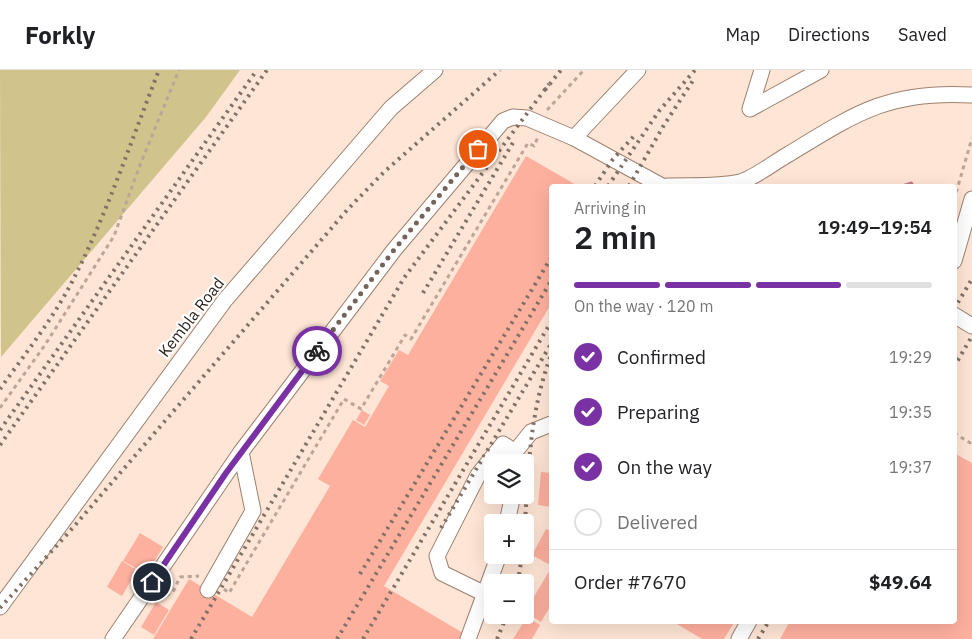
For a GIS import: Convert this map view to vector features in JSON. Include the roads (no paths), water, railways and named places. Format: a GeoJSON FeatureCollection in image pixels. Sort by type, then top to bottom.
{"type":"FeatureCollection","features":[{"type":"Feature","properties":{"kind":"street","name":"Kembla Road"},"geometry":{"type":"LineString","coordinates":[[0,607],[225,300],[391,108],[435,70]]}},
{"type":"Feature","properties":{"kind":"street"},"geometry":{"type":"LineString","coordinates":[[574,138],[638,70]]}},
{"type":"Feature","properties":{"kind":"street"},"geometry":{"type":"LineString","coordinates":[[762,70],[750,110],[821,70]]}},
{"type":"Feature","properties":{"kind":"street"},"geometry":{"type":"LineString","coordinates":[[704,184],[741,182],[852,116],[904,97],[931,93],[972,94]]}},
{"type":"Feature","properties":{"kind":"street"},"geometry":{"type":"LineString","coordinates":[[113,639],[241,452],[394,250],[503,121],[519,117],[574,138],[658,184]]}},
{"type":"Feature","properties":{"kind":"street"},"geometry":{"type":"LineString","coordinates":[[957,250],[972,198]]}},
{"type":"Feature","properties":{"kind":"street"},"geometry":{"type":"LineString","coordinates":[[957,317],[972,326]]}},
{"type":"Feature","properties":{"kind":"street"},"geometry":{"type":"LineString","coordinates":[[518,454],[531,432],[549,425]]}},
{"type":"Feature","properties":{"kind":"street"},"geometry":{"type":"LineString","coordinates":[[495,454],[503,444],[513,454]]}},
{"type":"Feature","properties":{"kind":"street"},"geometry":{"type":"LineString","coordinates":[[210,586],[253,512],[241,452]]}},
{"type":"Feature","properties":{"kind":"street"},"geometry":{"type":"LineString","coordinates":[[484,468],[478,475],[438,556],[442,573],[484,594]]}},
{"type":"Feature","properties":{"kind":"street"},"geometry":{"type":"LineString","coordinates":[[468,639],[484,597]]}},
{"type":"Feature","properties":{"kind":"street"},"geometry":{"type":"LineString","coordinates":[[738,639],[747,624]]}},
{"type":"Feature","properties":{"kind":"railway"},"geometry":{"type":"LineString","coordinates":[[0,389],[47,323],[72,282],[85,256],[108,204],[159,70]]}},
{"type":"Feature","properties":{"kind":"railway"},"geometry":{"type":"LineString","coordinates":[[0,430],[257,70]]}},
{"type":"Feature","properties":{"kind":"railway"},"geometry":{"type":"LineString","coordinates":[[0,445],[267,70]]}},
{"type":"Feature","properties":{"kind":"railway"},"geometry":{"type":"LineString","coordinates":[[0,608],[70,531],[348,209],[384,172],[500,70]]}},
{"type":"Feature","properties":{"kind":"railway"},"geometry":{"type":"LineString","coordinates":[[545,90],[561,70]]}},
{"type":"Feature","properties":{"kind":"railway"},"geometry":{"type":"LineString","coordinates":[[609,184],[659,111],[695,70]]}},
{"type":"Feature","properties":{"kind":"railway"},"geometry":{"type":"LineString","coordinates":[[630,184],[664,125],[694,79]]}},
{"type":"Feature","properties":{"kind":"railway"},"geometry":{"type":"LineString","coordinates":[[191,639],[404,278],[549,84]]}},
{"type":"Feature","properties":{"kind":"railway"},"geometry":{"type":"LineString","coordinates":[[596,184],[613,159],[635,135]]}},
{"type":"Feature","properties":{"kind":"railway"},"geometry":{"type":"LineString","coordinates":[[423,293],[514,141]]}},
{"type":"Feature","properties":{"kind":"railway"},"geometry":{"type":"LineString","coordinates":[[360,574],[549,261]]}},
{"type":"Feature","properties":{"kind":"railway"},"geometry":{"type":"LineString","coordinates":[[957,304],[972,279]]}},
{"type":"Feature","properties":{"kind":"railway"},"geometry":{"type":"LineString","coordinates":[[337,639],[549,284]]}},
{"type":"Feature","properties":{"kind":"railway"},"geometry":{"type":"LineString","coordinates":[[363,639],[549,325]]}},
{"type":"Feature","properties":{"kind":"railway"},"geometry":{"type":"LineString","coordinates":[[957,362],[972,336]]}},
{"type":"Feature","properties":{"kind":"railway"},"geometry":{"type":"LineString","coordinates":[[441,528],[549,347]]}},
{"type":"Feature","properties":{"kind":"railway"},"geometry":{"type":"LineString","coordinates":[[526,514],[529,458],[535,417],[549,361]]}},
{"type":"Feature","properties":{"kind":"railway"},"geometry":{"type":"LineString","coordinates":[[519,574],[521,564]]}},
{"type":"Feature","properties":{"kind":"railway"},"geometry":{"type":"LineString","coordinates":[[497,639],[503,624]]}},
{"type":"Feature","properties":{"kind":"railway"},"geometry":{"type":"LineString","coordinates":[[758,639],[767,624]]}}]}
